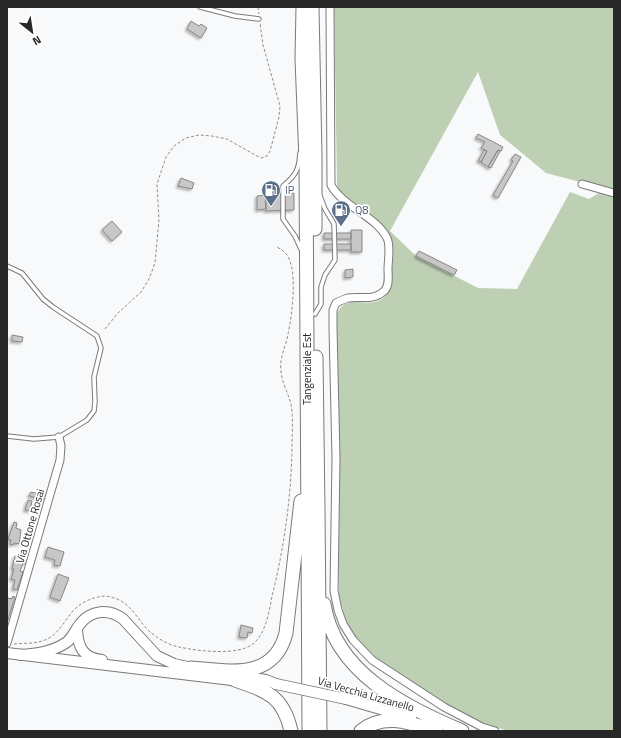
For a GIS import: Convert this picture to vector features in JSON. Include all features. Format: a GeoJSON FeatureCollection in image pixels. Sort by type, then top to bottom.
{"type":"FeatureCollection","features":[{"type":"Feature","properties":{"kind":"highway","name":"Tangenziale Est"},"geometry":{"type":"LineString","coordinates":[[302,7],[305,141],[309,731]]}},
{"type":"Feature","properties":{"kind":"highway","name":"Tangenziale Est"},"geometry":{"type":"LineString","coordinates":[[312,7],[316,157],[315,314],[320,731]]}},
{"type":"Feature","properties":{"kind":"highway"},"geometry":{"type":"LineString","coordinates":[[192,668],[232,672],[248,671],[263,666],[274,657],[284,642],[302,491],[304,404],[307,391]]}},
{"type":"Feature","properties":{"kind":"highway"},"geometry":{"type":"LineString","coordinates":[[318,510],[322,527],[324,607],[330,627],[344,653],[365,676],[384,691],[435,720],[462,731]]}},
{"type":"Feature","properties":{"kind":"highway"},"geometry":{"type":"LineString","coordinates":[[235,680],[261,689],[271,695],[284,710],[291,731]]}},
{"type":"Feature","properties":{"kind":"highway"},"geometry":{"type":"LineString","coordinates":[[361,731],[375,723],[392,720],[407,722],[436,731]]}},
{"type":"Feature","properties":{"kind":"street"},"geometry":{"type":"LineString","coordinates":[[330,7],[331,185],[337,193],[378,226],[387,238],[388,247],[388,282],[383,292],[371,298],[348,298],[341,300],[336,303],[334,310],[333,328],[336,458],[334,591],[338,610],[343,624],[353,640],[372,660],[444,707],[470,722],[495,731]]}},
{"type":"Feature","properties":{"kind":"street"},"geometry":{"type":"LineString","coordinates":[[582,184],[614,193]]}},
{"type":"Feature","properties":{"kind":"street","name":"Via Ottone Rosai"},"geometry":{"type":"LineString","coordinates":[[7,643],[60,460],[61,446],[59,437]]}},
{"type":"Feature","properties":{"kind":"street","name":"Via Vecchia Lizzanello"},"geometry":{"type":"LineString","coordinates":[[20,656],[42,653],[60,646],[67,641],[90,615],[104,611],[111,612],[117,614],[128,623],[157,656],[174,664],[266,680],[276,684],[346,699],[448,731]]}},
{"type":"Feature","properties":{"kind":"street","name":"Via Vecchia Lizzanello"},"geometry":{"type":"LineString","coordinates":[[77,630],[82,650],[90,658],[134,664],[145,670]]}},
{"type":"Feature","properties":{"kind":"street","name":"Via Vecchia Lizzanello"},"geometry":{"type":"LineString","coordinates":[[7,653],[20,656],[276,684]]}},
{"type":"Feature","properties":{"kind":"lane"},"geometry":{"type":"LineString","coordinates":[[200,7],[235,16],[259,19]]}},
{"type":"Feature","properties":{"kind":"lane"},"geometry":{"type":"LineString","coordinates":[[301,254],[301,247],[283,219],[283,186],[294,177],[299,166],[300,153],[305,141]]}},
{"type":"Feature","properties":{"kind":"lane"},"geometry":{"type":"LineString","coordinates":[[315,314],[320,304],[321,287],[325,275],[335,260],[334,224],[325,209],[319,194],[319,171],[316,157]]}},
{"type":"Feature","properties":{"kind":"lane"},"geometry":{"type":"LineString","coordinates":[[7,266],[22,272],[43,299],[97,336],[101,348],[94,377],[94,411],[87,420],[59,437],[34,439],[7,436]]}},
{"type":"Feature","properties":{"kind":"lane"},"geometry":{"type":"LineString","coordinates":[[301,280],[306,296]]}},
{"type":"Feature","properties":{"kind":"path"},"geometry":{"type":"LineString","coordinates":[[105,329],[118,313],[141,292],[151,274],[155,263],[158,220],[157,184],[166,157],[174,146],[186,138],[199,135],[227,139],[262,158],[270,151],[279,117],[280,106],[263,45],[258,7]]}},
{"type":"Feature","properties":{"kind":"path"},"geometry":{"type":"LineString","coordinates":[[15,644],[45,640],[55,633],[76,608],[86,600],[101,596],[114,597],[126,604],[148,630],[165,642],[178,647],[209,651],[244,649],[254,643],[263,631],[278,572],[286,531],[292,478],[292,409],[280,372],[291,316],[293,288],[292,268],[289,258],[277,247]]}},
{"type":"Feature","properties":{"kind":"green space"},"geometry":{"type":"Polygon","coordinates":[[[334,7],[614,7],[614,191],[546,173],[500,135],[478,72],[390,231],[416,256],[478,288],[517,289],[570,192],[589,199],[599,193],[614,197],[614,731],[509,731],[468,717],[395,673],[370,655],[356,638],[345,618],[339,595],[337,313],[341,307],[351,302],[374,302],[384,298],[387,295],[392,282],[393,251],[391,238],[388,232],[376,219],[344,195],[339,190],[337,184],[334,7]]]}},
{"type":"Feature","properties":{"kind":"building"},"geometry":{"type":"Polygon","coordinates":[[[191,21],[199,26],[201,24],[207,28],[201,38],[187,29],[191,21]]]}},
{"type":"Feature","properties":{"kind":"building"},"geometry":{"type":"Polygon","coordinates":[[[478,134],[503,147],[501,151],[498,150],[488,167],[481,162],[487,151],[481,148],[485,142],[476,138],[478,134]]]}},
{"type":"Feature","properties":{"kind":"building"},"geometry":{"type":"Polygon","coordinates":[[[484,150],[487,151],[481,162],[478,161],[484,150]]]}},
{"type":"Feature","properties":{"kind":"building"},"geometry":{"type":"Polygon","coordinates":[[[498,150],[500,151],[491,168],[488,167],[498,150]]]}},
{"type":"Feature","properties":{"kind":"building"},"geometry":{"type":"Polygon","coordinates":[[[515,154],[521,157],[498,198],[493,195],[513,161],[511,160],[515,154]]]}},
{"type":"Feature","properties":{"kind":"building"},"geometry":{"type":"Polygon","coordinates":[[[181,178],[194,183],[192,189],[178,186],[181,178]]]}},
{"type":"Feature","properties":{"kind":"building"},"geometry":{"type":"Polygon","coordinates":[[[294,193],[294,210],[266,211],[265,194],[294,193]]]}},
{"type":"Feature","properties":{"kind":"building"},"geometry":{"type":"Polygon","coordinates":[[[266,195],[266,209],[257,210],[257,196],[266,195]]]}},
{"type":"Feature","properties":{"kind":"building"},"geometry":{"type":"Polygon","coordinates":[[[112,221],[122,232],[112,241],[102,230],[112,221]]]}},
{"type":"Feature","properties":{"kind":"building"},"geometry":{"type":"Polygon","coordinates":[[[351,230],[362,230],[362,252],[351,252],[351,230]]]}},
{"type":"Feature","properties":{"kind":"building"},"geometry":{"type":"Polygon","coordinates":[[[324,233],[351,233],[351,239],[324,239],[324,233]]]}},
{"type":"Feature","properties":{"kind":"building"},"geometry":{"type":"Polygon","coordinates":[[[324,244],[351,244],[351,250],[324,250],[324,244]]]}},
{"type":"Feature","properties":{"kind":"building"},"geometry":{"type":"Polygon","coordinates":[[[419,251],[457,270],[454,275],[416,256],[419,251]]]}},
{"type":"Feature","properties":{"kind":"building"},"geometry":{"type":"Polygon","coordinates":[[[353,269],[353,277],[345,278],[345,270],[353,269]]]}},
{"type":"Feature","properties":{"kind":"building"},"geometry":{"type":"Polygon","coordinates":[[[12,335],[23,337],[22,342],[12,341],[12,335]]]}},
{"type":"Feature","properties":{"kind":"building"},"geometry":{"type":"Polygon","coordinates":[[[31,492],[43,495],[44,493],[47,493],[45,500],[29,496],[31,492]]]}},
{"type":"Feature","properties":{"kind":"building"},"geometry":{"type":"Polygon","coordinates":[[[28,500],[32,501],[30,511],[25,510],[28,500]]]}},
{"type":"Feature","properties":{"kind":"building"},"geometry":{"type":"Polygon","coordinates":[[[14,522],[17,523],[16,528],[21,530],[19,544],[14,543],[13,545],[10,544],[11,540],[8,539],[14,522]]]}},
{"type":"Feature","properties":{"kind":"building"},"geometry":{"type":"Polygon","coordinates":[[[48,547],[64,552],[60,566],[54,565],[55,560],[45,557],[48,547]]]}},
{"type":"Feature","properties":{"kind":"building"},"geometry":{"type":"Polygon","coordinates":[[[15,556],[26,559],[25,564],[23,563],[20,571],[23,572],[17,590],[13,589],[15,580],[11,579],[14,569],[12,569],[15,556]]]}},
{"type":"Feature","properties":{"kind":"building"},"geometry":{"type":"Polygon","coordinates":[[[58,574],[69,578],[60,601],[50,597],[58,574]]]}},
{"type":"Feature","properties":{"kind":"building"},"geometry":{"type":"Polygon","coordinates":[[[13,596],[15,597],[7,623],[7,600],[8,598],[12,599],[13,596]]]}},
{"type":"Feature","properties":{"kind":"building"},"geometry":{"type":"Polygon","coordinates":[[[241,625],[253,628],[252,633],[248,632],[247,638],[239,637],[241,625]]]}},
{"type":"Feature","properties":{"kind":"place","name":"IP"},"geometry":{"type":"Point","coordinates":[271,207]}},
{"type":"Feature","properties":{"kind":"place","name":"Q8"},"geometry":{"type":"Point","coordinates":[341,227]}}]}
